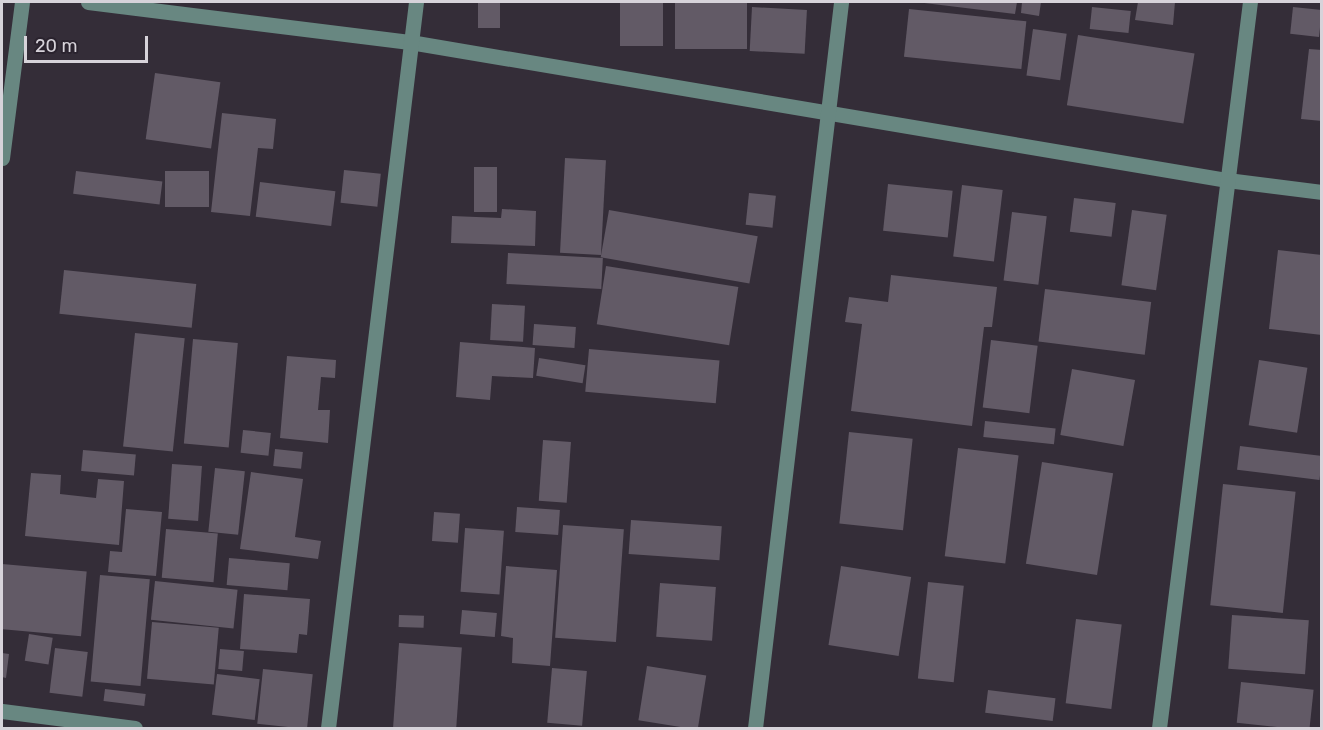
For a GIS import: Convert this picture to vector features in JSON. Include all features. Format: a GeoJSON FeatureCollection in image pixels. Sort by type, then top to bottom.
{"type":"FeatureCollection","features":[{"type":"Feature","properties":{"kind":"street"},"geometry":{"type":"LineString","coordinates":[[2,158],[22,2]]}},
{"type":"Feature","properties":{"kind":"street"},"geometry":{"type":"LineString","coordinates":[[88,2],[410,42],[1227,180],[1322,192]]}},
{"type":"Feature","properties":{"kind":"street"},"geometry":{"type":"LineString","coordinates":[[328,729],[416,2]]}},
{"type":"Feature","properties":{"kind":"street"},"geometry":{"type":"LineString","coordinates":[[755,729],[825,113],[841,2]]}},
{"type":"Feature","properties":{"kind":"street"},"geometry":{"type":"LineString","coordinates":[[1159,729],[1250,2]]}},
{"type":"Feature","properties":{"kind":"street"},"geometry":{"type":"LineString","coordinates":[[2,711],[135,729]]}},
{"type":"Feature","properties":{"kind":"building"},"geometry":{"type":"Polygon","coordinates":[[[478,2],[500,2],[500,28],[478,28],[478,2]]]}},
{"type":"Feature","properties":{"kind":"building"},"geometry":{"type":"Polygon","coordinates":[[[620,2],[663,2],[663,46],[620,46],[620,2]]]}},
{"type":"Feature","properties":{"kind":"building"},"geometry":{"type":"Polygon","coordinates":[[[675,2],[747,2],[747,49],[675,49],[675,2]]]}},
{"type":"Feature","properties":{"kind":"building"},"geometry":{"type":"Polygon","coordinates":[[[916,2],[1017,2],[1015,14],[916,2]]]}},
{"type":"Feature","properties":{"kind":"building"},"geometry":{"type":"Polygon","coordinates":[[[1022,2],[1041,2],[1039,16],[1021,13],[1022,2]]]}},
{"type":"Feature","properties":{"kind":"building"},"geometry":{"type":"Polygon","coordinates":[[[1138,2],[1175,2],[1173,25],[1135,20],[1138,2]]]}},
{"type":"Feature","properties":{"kind":"building"},"geometry":{"type":"Polygon","coordinates":[[[752,7],[807,10],[805,54],[750,51],[752,7]]]}},
{"type":"Feature","properties":{"kind":"building"},"geometry":{"type":"Polygon","coordinates":[[[1092,7],[1131,11],[1128,33],[1090,29],[1092,7]]]}},
{"type":"Feature","properties":{"kind":"building"},"geometry":{"type":"Polygon","coordinates":[[[1293,7],[1322,10],[1319,37],[1290,34],[1293,7]]]}},
{"type":"Feature","properties":{"kind":"building"},"geometry":{"type":"Polygon","coordinates":[[[909,9],[1026,21],[1021,69],[904,57],[909,9]]]}},
{"type":"Feature","properties":{"kind":"building"},"geometry":{"type":"Polygon","coordinates":[[[1033,29],[1067,34],[1060,80],[1026,76],[1033,29]]]}},
{"type":"Feature","properties":{"kind":"building"},"geometry":{"type":"Polygon","coordinates":[[[1078,35],[1195,53],[1183,124],[1067,105],[1078,35]]]}},
{"type":"Feature","properties":{"kind":"building"},"geometry":{"type":"Polygon","coordinates":[[[1309,49],[1322,50],[1322,121],[1301,119],[1309,49]]]}},
{"type":"Feature","properties":{"kind":"building"},"geometry":{"type":"Polygon","coordinates":[[[155,73],[220,82],[211,149],[146,139],[155,73]]]}},
{"type":"Feature","properties":{"kind":"building"},"geometry":{"type":"Polygon","coordinates":[[[222,113],[276,119],[273,149],[258,148],[250,216],[211,212],[222,113]]]}},
{"type":"Feature","properties":{"kind":"building"},"geometry":{"type":"Polygon","coordinates":[[[565,158],[606,160],[601,255],[560,253],[565,158]]]}},
{"type":"Feature","properties":{"kind":"building"},"geometry":{"type":"Polygon","coordinates":[[[474,167],[497,167],[497,212],[474,212],[474,167]]]}},
{"type":"Feature","properties":{"kind":"building"},"geometry":{"type":"Polygon","coordinates":[[[344,170],[381,174],[377,207],[341,203],[344,170]]]}},
{"type":"Feature","properties":{"kind":"building"},"geometry":{"type":"Polygon","coordinates":[[[76,171],[162,182],[160,204],[73,194],[76,171]]]}},
{"type":"Feature","properties":{"kind":"building"},"geometry":{"type":"Polygon","coordinates":[[[165,171],[209,171],[209,207],[165,207],[165,171]]]}},
{"type":"Feature","properties":{"kind":"building"},"geometry":{"type":"Polygon","coordinates":[[[260,182],[335,191],[331,226],[256,217],[260,182]]]}},
{"type":"Feature","properties":{"kind":"building"},"geometry":{"type":"Polygon","coordinates":[[[888,184],[953,191],[948,238],[883,231],[888,184]]]}},
{"type":"Feature","properties":{"kind":"building"},"geometry":{"type":"Polygon","coordinates":[[[962,185],[1003,190],[994,261],[953,256],[962,185]]]}},
{"type":"Feature","properties":{"kind":"building"},"geometry":{"type":"Polygon","coordinates":[[[749,193],[776,196],[773,228],[746,225],[749,193]]]}},
{"type":"Feature","properties":{"kind":"building"},"geometry":{"type":"Polygon","coordinates":[[[1074,198],[1116,203],[1112,237],[1070,232],[1074,198]]]}},
{"type":"Feature","properties":{"kind":"building"},"geometry":{"type":"Polygon","coordinates":[[[502,209],[536,211],[535,246],[451,243],[452,216],[501,218],[502,209]]]}},
{"type":"Feature","properties":{"kind":"building"},"geometry":{"type":"Polygon","coordinates":[[[609,210],[758,236],[749,283],[601,257],[609,210]]]}},
{"type":"Feature","properties":{"kind":"building"},"geometry":{"type":"Polygon","coordinates":[[[1132,210],[1167,215],[1156,290],[1121,285],[1132,210]]]}},
{"type":"Feature","properties":{"kind":"building"},"geometry":{"type":"Polygon","coordinates":[[[1012,212],[1047,216],[1038,285],[1004,280],[1012,212]]]}},
{"type":"Feature","properties":{"kind":"building"},"geometry":{"type":"Polygon","coordinates":[[[1278,250],[1322,255],[1322,335],[1269,329],[1278,250]]]}},
{"type":"Feature","properties":{"kind":"building"},"geometry":{"type":"Polygon","coordinates":[[[508,253],[603,258],[601,289],[506,284],[508,253]]]}},
{"type":"Feature","properties":{"kind":"building"},"geometry":{"type":"Polygon","coordinates":[[[606,266],[738,287],[729,345],[597,324],[606,266]]]}},
{"type":"Feature","properties":{"kind":"building"},"geometry":{"type":"Polygon","coordinates":[[[64,270],[196,284],[192,328],[59,314],[64,270]]]}},
{"type":"Feature","properties":{"kind":"building"},"geometry":{"type":"Polygon","coordinates":[[[891,275],[997,287],[992,327],[984,327],[972,426],[851,411],[862,324],[845,322],[849,297],[888,302],[891,275]]]}},
{"type":"Feature","properties":{"kind":"building"},"geometry":{"type":"Polygon","coordinates":[[[1045,289],[1151,302],[1145,355],[1039,342],[1045,289]]]}},
{"type":"Feature","properties":{"kind":"building"},"geometry":{"type":"Polygon","coordinates":[[[492,304],[525,306],[523,342],[490,340],[492,304]]]}},
{"type":"Feature","properties":{"kind":"building"},"geometry":{"type":"Polygon","coordinates":[[[534,324],[576,327],[574,348],[533,345],[534,324]]]}},
{"type":"Feature","properties":{"kind":"building"},"geometry":{"type":"Polygon","coordinates":[[[135,333],[185,338],[173,452],[123,446],[135,333]]]}},
{"type":"Feature","properties":{"kind":"building"},"geometry":{"type":"Polygon","coordinates":[[[193,339],[238,343],[229,448],[184,444],[193,339]]]}},
{"type":"Feature","properties":{"kind":"building"},"geometry":{"type":"Polygon","coordinates":[[[991,340],[1038,346],[1029,413],[983,407],[991,340]]]}},
{"type":"Feature","properties":{"kind":"building"},"geometry":{"type":"Polygon","coordinates":[[[460,342],[535,348],[533,378],[492,376],[490,400],[456,397],[460,342]]]}},
{"type":"Feature","properties":{"kind":"building"},"geometry":{"type":"Polygon","coordinates":[[[589,349],[720,360],[716,403],[585,392],[589,349]]]}},
{"type":"Feature","properties":{"kind":"building"},"geometry":{"type":"Polygon","coordinates":[[[287,356],[336,360],[335,378],[321,377],[318,410],[330,410],[328,443],[280,438],[287,356]]]}},
{"type":"Feature","properties":{"kind":"building"},"geometry":{"type":"Polygon","coordinates":[[[539,358],[585,365],[583,383],[536,376],[539,358]]]}},
{"type":"Feature","properties":{"kind":"building"},"geometry":{"type":"Polygon","coordinates":[[[1259,360],[1307,368],[1297,433],[1249,425],[1259,360]]]}},
{"type":"Feature","properties":{"kind":"building"},"geometry":{"type":"Polygon","coordinates":[[[1072,369],[1135,380],[1123,446],[1060,435],[1072,369]]]}},
{"type":"Feature","properties":{"kind":"building"},"geometry":{"type":"Polygon","coordinates":[[[985,421],[1056,428],[1054,444],[983,437],[985,421]]]}},
{"type":"Feature","properties":{"kind":"building"},"geometry":{"type":"Polygon","coordinates":[[[243,430],[271,433],[268,456],[241,453],[243,430]]]}},
{"type":"Feature","properties":{"kind":"building"},"geometry":{"type":"Polygon","coordinates":[[[849,432],[913,439],[903,530],[839,523],[849,432]]]}},
{"type":"Feature","properties":{"kind":"building"},"geometry":{"type":"Polygon","coordinates":[[[543,440],[571,442],[567,503],[539,501],[543,440]]]}},
{"type":"Feature","properties":{"kind":"building"},"geometry":{"type":"Polygon","coordinates":[[[1240,446],[1322,456],[1319,480],[1237,470],[1240,446]]]}},
{"type":"Feature","properties":{"kind":"building"},"geometry":{"type":"Polygon","coordinates":[[[958,448],[1019,455],[1005,564],[945,556],[958,448]]]}},
{"type":"Feature","properties":{"kind":"building"},"geometry":{"type":"Polygon","coordinates":[[[275,449],[303,452],[301,469],[273,466],[275,449]]]}},
{"type":"Feature","properties":{"kind":"building"},"geometry":{"type":"Polygon","coordinates":[[[83,450],[136,455],[134,476],[81,471],[83,450]]]}},
{"type":"Feature","properties":{"kind":"building"},"geometry":{"type":"Polygon","coordinates":[[[1042,462],[1113,473],[1097,575],[1026,564],[1042,462]]]}},
{"type":"Feature","properties":{"kind":"building"},"geometry":{"type":"Polygon","coordinates":[[[172,464],[202,466],[198,521],[168,519],[172,464]]]}},
{"type":"Feature","properties":{"kind":"building"},"geometry":{"type":"Polygon","coordinates":[[[215,468],[245,471],[238,535],[208,532],[215,468]]]}},
{"type":"Feature","properties":{"kind":"building"},"geometry":{"type":"Polygon","coordinates":[[[251,472],[303,479],[295,537],[321,541],[318,559],[240,549],[251,472]]]}},
{"type":"Feature","properties":{"kind":"building"},"geometry":{"type":"Polygon","coordinates":[[[31,473],[61,475],[60,494],[96,498],[98,479],[124,481],[119,545],[25,536],[31,473]]]}},
{"type":"Feature","properties":{"kind":"building"},"geometry":{"type":"Polygon","coordinates":[[[1223,484],[1296,492],[1283,613],[1210,605],[1223,484]]]}},
{"type":"Feature","properties":{"kind":"building"},"geometry":{"type":"Polygon","coordinates":[[[517,507],[560,510],[558,535],[515,532],[517,507]]]}},
{"type":"Feature","properties":{"kind":"building"},"geometry":{"type":"Polygon","coordinates":[[[126,509],[162,512],[156,576],[108,572],[110,551],[122,552],[126,509]]]}},
{"type":"Feature","properties":{"kind":"building"},"geometry":{"type":"Polygon","coordinates":[[[434,512],[460,514],[458,543],[432,541],[434,512]]]}},
{"type":"Feature","properties":{"kind":"building"},"geometry":{"type":"Polygon","coordinates":[[[631,520],[722,526],[719,560],[629,554],[631,520]]]}},
{"type":"Feature","properties":{"kind":"building"},"geometry":{"type":"Polygon","coordinates":[[[563,525],[624,529],[616,642],[555,638],[563,525]]]}},
{"type":"Feature","properties":{"kind":"building"},"geometry":{"type":"Polygon","coordinates":[[[465,528],[504,531],[499,595],[461,592],[465,528]]]}},
{"type":"Feature","properties":{"kind":"building"},"geometry":{"type":"Polygon","coordinates":[[[166,529],[218,534],[214,582],[162,578],[166,529]]]}},
{"type":"Feature","properties":{"kind":"building"},"geometry":{"type":"Polygon","coordinates":[[[229,558],[290,563],[287,590],[227,585],[229,558]]]}},
{"type":"Feature","properties":{"kind":"building"},"geometry":{"type":"Polygon","coordinates":[[[2,564],[87,571],[81,636],[2,629],[2,564]]]}},
{"type":"Feature","properties":{"kind":"building"},"geometry":{"type":"Polygon","coordinates":[[[506,566],[557,570],[550,666],[512,663],[513,638],[501,636],[506,566]]]}},
{"type":"Feature","properties":{"kind":"building"},"geometry":{"type":"Polygon","coordinates":[[[841,566],[911,577],[899,656],[828,645],[841,566]]]}},
{"type":"Feature","properties":{"kind":"building"},"geometry":{"type":"Polygon","coordinates":[[[100,575],[150,579],[140,686],[91,682],[100,575]]]}},
{"type":"Feature","properties":{"kind":"building"},"geometry":{"type":"Polygon","coordinates":[[[155,581],[238,590],[233,628],[151,620],[155,581]]]}},
{"type":"Feature","properties":{"kind":"building"},"geometry":{"type":"Polygon","coordinates":[[[928,582],[964,586],[954,682],[918,678],[928,582]]]}},
{"type":"Feature","properties":{"kind":"building"},"geometry":{"type":"Polygon","coordinates":[[[660,583],[716,587],[712,641],[656,637],[660,583]]]}},
{"type":"Feature","properties":{"kind":"building"},"geometry":{"type":"Polygon","coordinates":[[[244,594],[310,599],[307,635],[299,634],[297,653],[240,649],[244,594]]]}},
{"type":"Feature","properties":{"kind":"building"},"geometry":{"type":"Polygon","coordinates":[[[462,610],[497,613],[495,637],[460,634],[462,610]]]}},
{"type":"Feature","properties":{"kind":"building"},"geometry":{"type":"Polygon","coordinates":[[[399,615],[424,616],[424,628],[399,627],[399,615]]]}},
{"type":"Feature","properties":{"kind":"building"},"geometry":{"type":"Polygon","coordinates":[[[1232,615],[1309,620],[1305,674],[1228,669],[1232,615]]]}},
{"type":"Feature","properties":{"kind":"building"},"geometry":{"type":"Polygon","coordinates":[[[1076,619],[1122,625],[1111,709],[1066,703],[1076,619]]]}},
{"type":"Feature","properties":{"kind":"building"},"geometry":{"type":"Polygon","coordinates":[[[152,622],[219,628],[214,685],[147,679],[152,622]]]}},
{"type":"Feature","properties":{"kind":"building"},"geometry":{"type":"Polygon","coordinates":[[[29,634],[53,638],[48,664],[25,661],[29,634]]]}},
{"type":"Feature","properties":{"kind":"building"},"geometry":{"type":"Polygon","coordinates":[[[399,643],[462,647],[456,728],[393,728],[399,643]]]}},
{"type":"Feature","properties":{"kind":"building"},"geometry":{"type":"Polygon","coordinates":[[[55,648],[88,652],[82,697],[50,693],[55,648]]]}},
{"type":"Feature","properties":{"kind":"building"},"geometry":{"type":"Polygon","coordinates":[[[220,649],[244,651],[242,671],[218,669],[220,649]]]}},
{"type":"Feature","properties":{"kind":"building"},"geometry":{"type":"Polygon","coordinates":[[[2,653],[9,654],[6,678],[2,677],[2,653]]]}},
{"type":"Feature","properties":{"kind":"building"},"geometry":{"type":"Polygon","coordinates":[[[647,666],[706,675],[698,728],[638,720],[647,666]]]}},
{"type":"Feature","properties":{"kind":"building"},"geometry":{"type":"Polygon","coordinates":[[[552,668],[587,671],[582,726],[547,723],[552,668]]]}},
{"type":"Feature","properties":{"kind":"building"},"geometry":{"type":"Polygon","coordinates":[[[263,669],[313,674],[307,728],[257,724],[263,669]]]}},
{"type":"Feature","properties":{"kind":"building"},"geometry":{"type":"Polygon","coordinates":[[[217,674],[260,679],[255,720],[212,715],[217,674]]]}},
{"type":"Feature","properties":{"kind":"building"},"geometry":{"type":"Polygon","coordinates":[[[1241,682],[1314,690],[1310,728],[1237,723],[1241,682]]]}},
{"type":"Feature","properties":{"kind":"building"},"geometry":{"type":"Polygon","coordinates":[[[105,689],[146,694],[144,706],[104,701],[105,689]]]}},
{"type":"Feature","properties":{"kind":"building"},"geometry":{"type":"Polygon","coordinates":[[[988,690],[1055,698],[1053,721],[985,713],[988,690]]]}}]}
